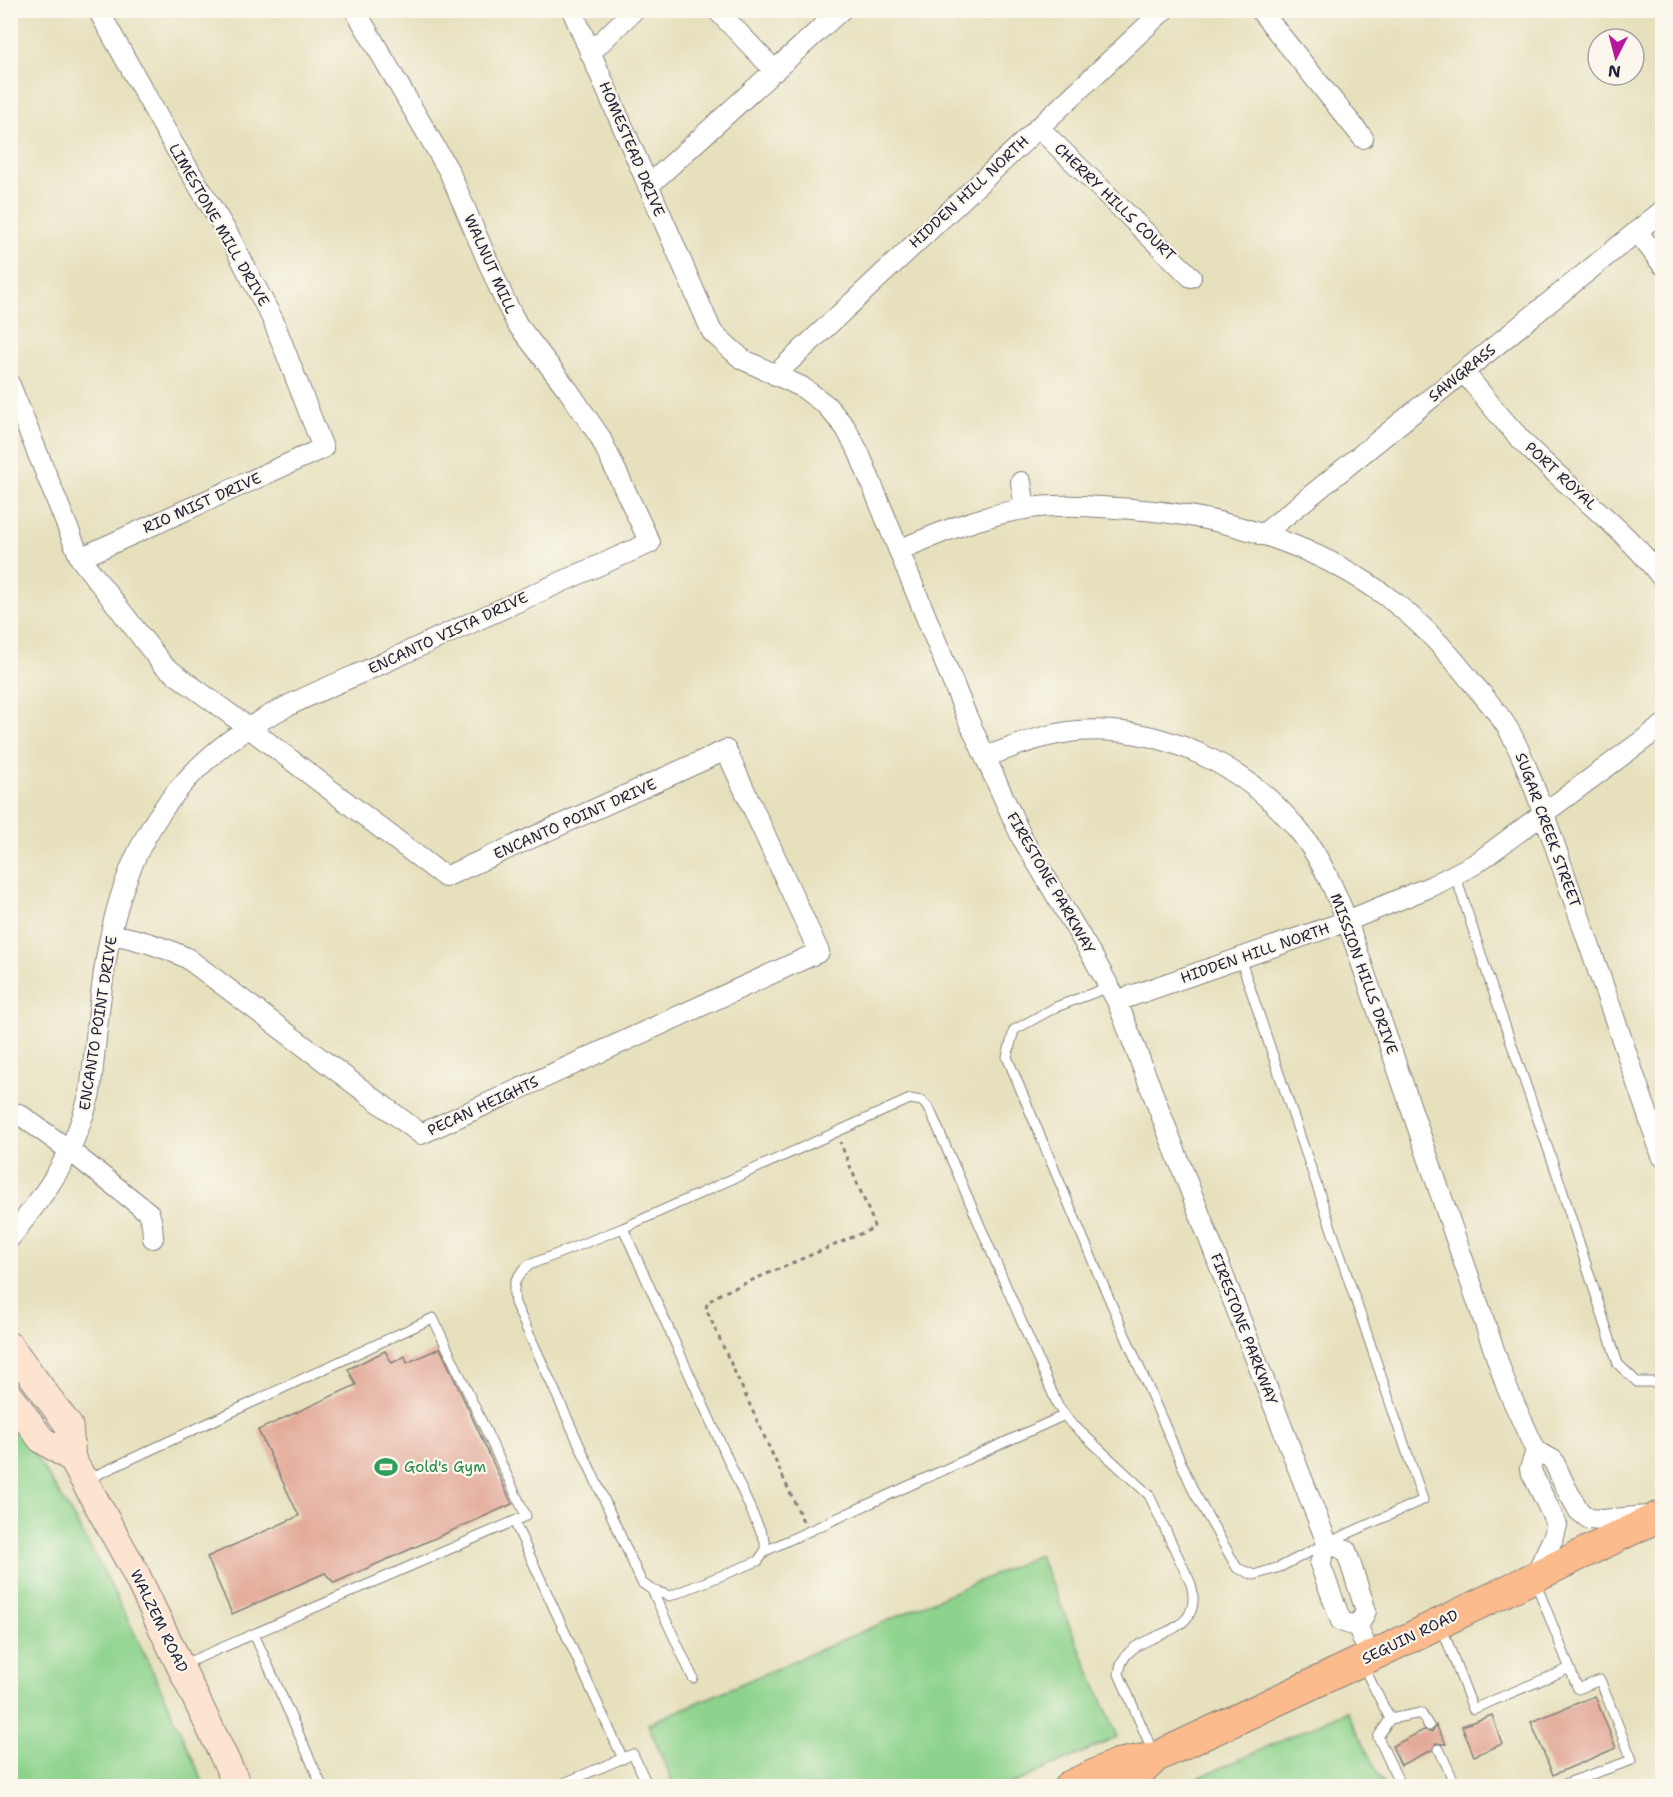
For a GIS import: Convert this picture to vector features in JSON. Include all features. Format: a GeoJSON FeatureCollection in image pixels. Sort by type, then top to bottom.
{"type":"FeatureCollection","features":[{"type":"Feature","properties":{"kind":"main road","name":"SEGUIN ROAD"},"geometry":{"type":"LineString","coordinates":[[1069,1786],[1117,1764],[1156,1757],[1366,1659],[1662,1514]]}},
{"type":"Feature","properties":{"kind":"main road","name":"SEGUIN ROAD"},"geometry":{"type":"LineString","coordinates":[[1125,1786],[1156,1757]]}},
{"type":"Feature","properties":{"kind":"street","name":"LIMESTONE MILL DRIVE"},"geometry":{"type":"LineString","coordinates":[[98,10],[172,142],[230,237],[267,310],[323,448]]}},
{"type":"Feature","properties":{"kind":"street","name":"WALNUT MILL"},"geometry":{"type":"LineString","coordinates":[[355,10],[449,171],[517,324],[568,390],[600,437],[650,543]]}},
{"type":"Feature","properties":{"kind":"street","name":"HOMESTEAD DRIVE"},"geometry":{"type":"LineString","coordinates":[[572,10],[692,288]]}},
{"type":"Feature","properties":{"kind":"street"},"geometry":{"type":"LineString","coordinates":[[590,53],[634,10]]}},
{"type":"Feature","properties":{"kind":"street"},"geometry":{"type":"LineString","coordinates":[[717,10],[775,71]]}},
{"type":"Feature","properties":{"kind":"street"},"geometry":{"type":"LineString","coordinates":[[648,186],[842,10]]}},
{"type":"Feature","properties":{"kind":"street","name":"HIDDEN HILL NORTH"},"geometry":{"type":"LineString","coordinates":[[775,375],[1164,10]]}},
{"type":"Feature","properties":{"kind":"street"},"geometry":{"type":"LineString","coordinates":[[1260,10],[1363,138]]}},
{"type":"Feature","properties":{"kind":"street","name":"CHERRY HILLS COURT"},"geometry":{"type":"LineString","coordinates":[[1038,127],[1191,277]]}},
{"type":"Feature","properties":{"kind":"street","name":"SAWGRASS"},"geometry":{"type":"LineString","coordinates":[[1262,535],[1662,211]]}},
{"type":"Feature","properties":{"kind":"street"},"geometry":{"type":"LineString","coordinates":[[1637,231],[1662,264]]}},
{"type":"Feature","properties":{"kind":"street","name":"FIRESTONE PARKWAY"},"geometry":{"type":"LineString","coordinates":[[692,288],[712,332],[742,359],[802,387],[826,405],[845,427],[859,453],[967,717],[1022,838],[1113,994],[1327,1543],[1320,1563],[1341,1621],[1358,1627],[1366,1659]]}},
{"type":"Feature","properties":{"kind":"street","name":"PORT ROYAL"},"geometry":{"type":"LineString","coordinates":[[1464,372],[1530,449],[1624,533],[1662,578]]}},
{"type":"Feature","properties":{"kind":"street","name":"ENCANTO POINT DRIVE"},"geometry":{"type":"LineString","coordinates":[[10,386],[80,558],[163,664],[445,877],[726,750],[819,952]]}},
{"type":"Feature","properties":{"kind":"street","name":"RIO MIST DRIVE"},"geometry":{"type":"LineString","coordinates":[[80,558],[323,448]]}},
{"type":"Feature","properties":{"kind":"street"},"geometry":{"type":"LineString","coordinates":[[1021,482],[1025,509]]}},
{"type":"Feature","properties":{"kind":"street","name":"SUGAR CREEK STREET"},"geometry":{"type":"LineString","coordinates":[[899,550],[967,524],[1025,509],[1085,506],[1180,513],[1262,535],[1328,562],[1377,590],[1426,630],[1458,665],[1510,732],[1529,771],[1662,1156]]}},
{"type":"Feature","properties":{"kind":"street","name":"ENCANTO VISTA DRIVE"},"geometry":{"type":"LineString","coordinates":[[249,728],[317,693],[650,543]]}},
{"type":"Feature","properties":{"kind":"street","name":"HIDDEN HILL NORTH"},"geometry":{"type":"LineString","coordinates":[[1113,994],[1240,958],[1347,921],[1455,874],[1475,864],[1662,726]]}},
{"type":"Feature","properties":{"kind":"street","name":"ENCANTO POINT DRIVE"},"geometry":{"type":"LineString","coordinates":[[10,1238],[55,1177],[84,1115],[90,1093],[111,934],[138,850],[178,789],[227,743],[249,728]]}},
{"type":"Feature","properties":{"kind":"street","name":"MISSION HILLS DRIVE"},"geometry":{"type":"LineString","coordinates":[[985,757],[1022,743],[1077,731],[1101,731],[1152,738],[1202,755],[1248,781],[1287,817],[1319,860],[1347,921],[1507,1388],[1536,1451],[1553,1460],[1579,1511],[1589,1519],[1602,1520],[1662,1514]]}},
{"type":"Feature","properties":{"kind":"street","name":"PECAN HEIGHTS"},"geometry":{"type":"LineString","coordinates":[[111,934],[140,939],[187,958],[421,1134],[819,952]]}},
{"type":"Feature","properties":{"kind":"street"},"geometry":{"type":"LineString","coordinates":[[19,1113],[149,1213],[153,1238]]}},
{"type":"Feature","properties":{"kind":"street","name":"WALZEM ROAD"},"geometry":{"type":"LineString","coordinates":[[10,1347],[69,1426],[78,1470],[133,1568],[238,1786]]}},
{"type":"Feature","properties":{"kind":"street","name":"WALZEM ROAD"},"geometry":{"type":"LineString","coordinates":[[10,1396],[41,1439],[78,1470]]}},
{"type":"Feature","properties":{"kind":"street","name":"MISSION HILLS DRIVE"},"geometry":{"type":"LineString","coordinates":[[1534,1578],[1557,1525],[1530,1469],[1536,1451]]}},
{"type":"Feature","properties":{"kind":"street"},"geometry":{"type":"LineString","coordinates":[[1327,1543],[1346,1550],[1366,1611],[1358,1627]]}},
{"type":"Feature","properties":{"kind":"lane"},"geometry":{"type":"LineString","coordinates":[[1455,874],[1560,1183],[1618,1364],[1637,1382],[1662,1382]]}},
{"type":"Feature","properties":{"kind":"lane"},"geometry":{"type":"LineString","coordinates":[[1113,994],[1056,1007],[1014,1030],[1007,1057],[1097,1271],[1194,1492],[1236,1568],[1254,1575],[1280,1567],[1423,1500],[1240,958]]}},
{"type":"Feature","properties":{"kind":"lane"},"geometry":{"type":"LineString","coordinates":[[1065,1415],[765,1551],[758,1561],[670,1596],[652,1590],[642,1583],[515,1303],[512,1287],[520,1273],[529,1265],[623,1228],[910,1099],[922,1101],[930,1110],[1058,1406],[1065,1415],[1068,1421],[1149,1495],[1191,1584],[1195,1597],[1192,1612],[1183,1623],[1128,1651],[1120,1663],[1119,1674],[1156,1757]]}},
{"type":"Feature","properties":{"kind":"lane"},"geometry":{"type":"LineString","coordinates":[[623,1228],[765,1542],[765,1551]]}},
{"type":"Feature","properties":{"kind":"lane"},"geometry":{"type":"LineString","coordinates":[[78,1470],[433,1318],[526,1516],[181,1665]]}},
{"type":"Feature","properties":{"kind":"lane"},"geometry":{"type":"LineString","coordinates":[[514,1521],[623,1759]]}},
{"type":"Feature","properties":{"kind":"lane"},"geometry":{"type":"LineString","coordinates":[[1534,1578],[1568,1669],[1578,1689],[1600,1680],[1632,1760],[1559,1786]]}},
{"type":"Feature","properties":{"kind":"lane"},"geometry":{"type":"LineString","coordinates":[[652,1590],[693,1678]]}},
{"type":"Feature","properties":{"kind":"lane"},"geometry":{"type":"LineString","coordinates":[[1440,1623],[1473,1709],[1568,1669]]}},
{"type":"Feature","properties":{"kind":"lane"},"geometry":{"type":"LineString","coordinates":[[254,1634],[322,1786]]}},
{"type":"Feature","properties":{"kind":"lane"},"geometry":{"type":"LineString","coordinates":[[1366,1659],[1390,1719]]}},
{"type":"Feature","properties":{"kind":"lane"},"geometry":{"type":"LineString","coordinates":[[1401,1786],[1378,1737],[1390,1719],[1421,1713],[1429,1726]]}},
{"type":"Feature","properties":{"kind":"lane"},"geometry":{"type":"LineString","coordinates":[[1439,1749],[1456,1786]]}},
{"type":"Feature","properties":{"kind":"lane"},"geometry":{"type":"LineString","coordinates":[[557,1786],[633,1754],[648,1786]]}},
{"type":"Feature","properties":{"kind":"path"},"geometry":{"type":"LineString","coordinates":[[808,1532],[706,1310],[707,1303],[720,1294],[874,1228],[836,1132]]}},
{"type":"Feature","properties":{"kind":"green space"},"geometry":{"type":"Polygon","coordinates":[[[10,1420],[40,1463],[93,1552],[140,1644],[205,1786],[11,1786],[10,1420]]]}},
{"type":"Feature","properties":{"kind":"green space"},"geometry":{"type":"Polygon","coordinates":[[[1039,1555],[1118,1737],[1007,1786],[674,1786],[648,1724],[1039,1555]]]}},
{"type":"Feature","properties":{"kind":"green space"},"geometry":{"type":"Polygon","coordinates":[[[1347,1711],[1384,1786],[1180,1786],[1347,1711]]]}},
{"type":"Feature","properties":{"kind":"building","name":"Gold's Gym"},"geometry":{"type":"Polygon","coordinates":[[[440,1348],[512,1504],[334,1583],[325,1573],[232,1614],[207,1557],[299,1516],[258,1430],[356,1385],[348,1369],[385,1351],[392,1363],[405,1356],[407,1363],[440,1348]]]}},
{"type":"Feature","properties":{"kind":"building"},"geometry":{"type":"Polygon","coordinates":[[[1595,1696],[1616,1748],[1553,1775],[1531,1722],[1595,1696]]]}},
{"type":"Feature","properties":{"kind":"building"},"geometry":{"type":"Polygon","coordinates":[[[1492,1715],[1502,1744],[1474,1756],[1462,1726],[1492,1715]]]}},
{"type":"Feature","properties":{"kind":"building"},"geometry":{"type":"Polygon","coordinates":[[[1436,1725],[1446,1744],[1436,1743],[1432,1750],[1401,1765],[1392,1746],[1424,1730],[1432,1732],[1436,1725]]]}},
{"type":"Feature","properties":{"kind":"place","name":"Gold's Gym"},"geometry":{"type":"Point","coordinates":[386,1467]}}]}
